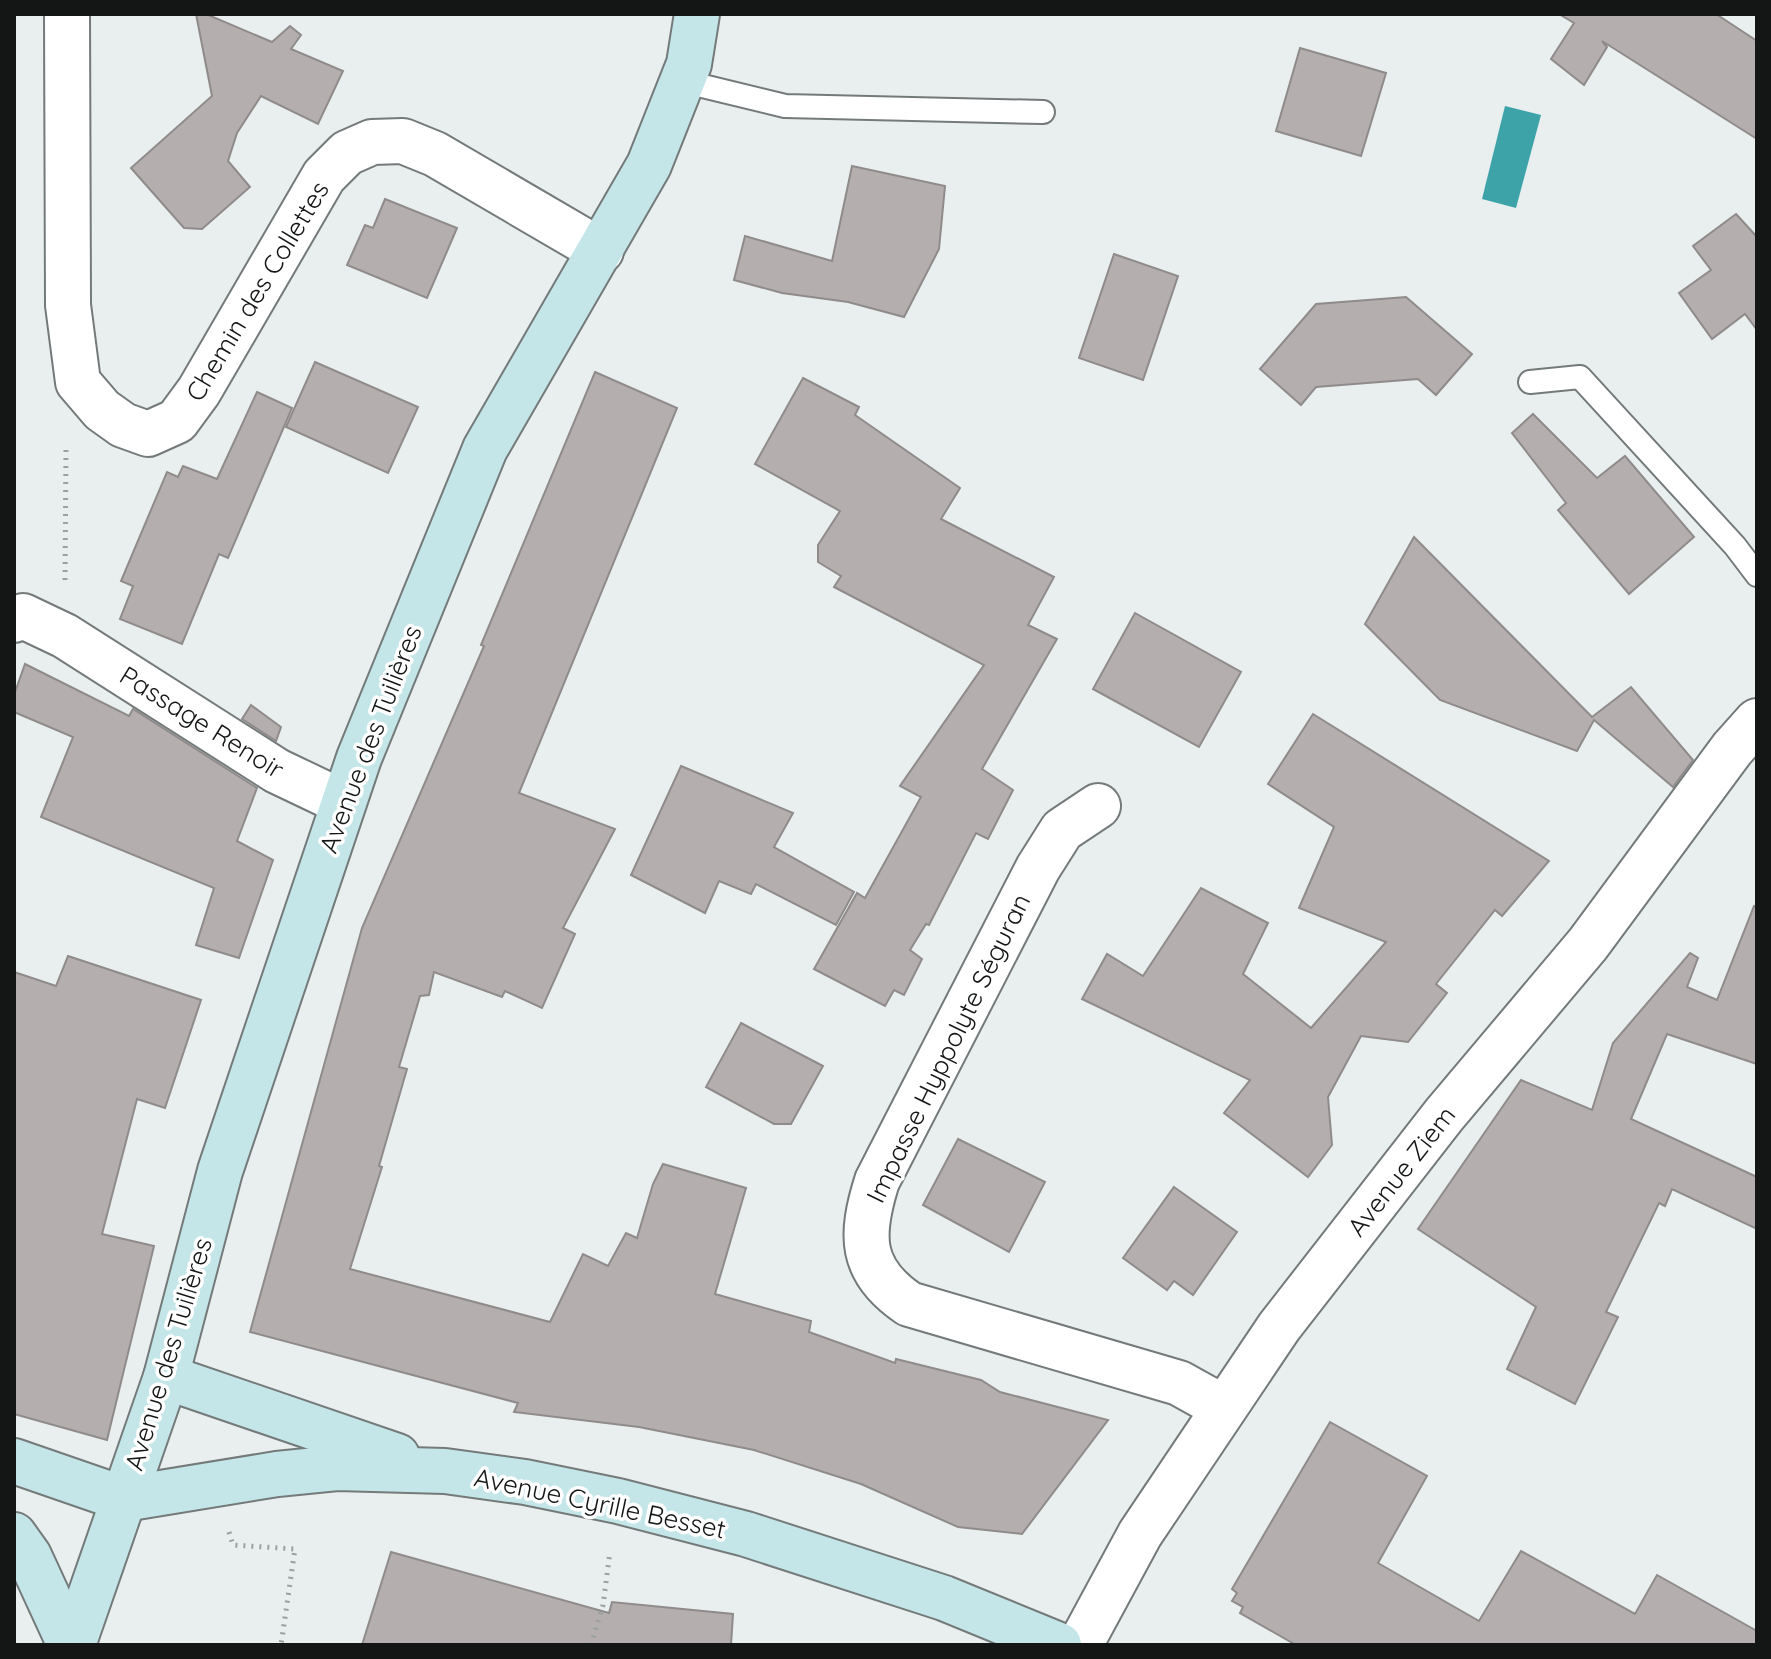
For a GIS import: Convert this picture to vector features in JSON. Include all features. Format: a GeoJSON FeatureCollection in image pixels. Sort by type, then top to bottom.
{"type":"FeatureCollection","features":[{"type":"Feature","properties":{"kind":"street"},"geometry":{"type":"LineString","coordinates":[[67,14],[68,305],[78,382]]}},
{"type":"Feature","properties":{"kind":"street","name":"Avenue des Tuilières"},"geometry":{"type":"LineString","coordinates":[[72,1645],[166,1377],[220,1171],[342,802],[485,449],[649,165],[689,64],[697,14]]}},
{"type":"Feature","properties":{"kind":"street","name":"Chemin des Collettes"},"geometry":{"type":"LineString","coordinates":[[78,382],[102,410],[123,425],[148,434],[177,421],[199,391],[324,176],[347,153],[372,142],[403,141],[435,154],[601,251]]}},
{"type":"Feature","properties":{"kind":"street","name":"Passage Renoir"},"geometry":{"type":"LineString","coordinates":[[14,620],[23,616],[65,636],[277,771],[342,802]]}},
{"type":"Feature","properties":{"kind":"street","name":"Avenue Ziem"},"geometry":{"type":"LineString","coordinates":[[1080,1645],[1140,1534],[1308,1290],[1444,1115],[1588,944],[1732,749],[1757,721]]}},
{"type":"Feature","properties":{"kind":"street","name":"Impasse Hyppolyte Séguran"},"geometry":{"type":"LineString","coordinates":[[1098,806],[1062,830],[1038,868],[877,1181],[864,1222],[871,1260],[885,1288],[909,1304],[1179,1383],[1224,1408]]}},
{"type":"Feature","properties":{"kind":"street"},"geometry":{"type":"LineString","coordinates":[[166,1377],[255,1410],[445,1471]]}},
{"type":"Feature","properties":{"kind":"street"},"geometry":{"type":"LineString","coordinates":[[14,1461],[124,1499]]}},
{"type":"Feature","properties":{"kind":"street","name":"Avenue Cyrille Besset"},"geometry":{"type":"LineString","coordinates":[[124,1499],[277,1474],[337,1468],[445,1471],[525,1482],[618,1501],[746,1534],[944,1598],[1059,1645]]}},
{"type":"Feature","properties":{"kind":"street"},"geometry":{"type":"LineString","coordinates":[[14,1535],[29,1556],[72,1645]]}},
{"type":"Feature","properties":{"kind":"lane"},"geometry":{"type":"LineString","coordinates":[[682,81],[785,106],[1043,112]]}},
{"type":"Feature","properties":{"kind":"lane"},"geometry":{"type":"LineString","coordinates":[[1530,382],[1580,377],[1735,546],[1757,575]]}},
{"type":"Feature","properties":{"kind":"path"},"geometry":{"type":"LineString","coordinates":[[65,636],[64,454],[78,382]]}},
{"type":"Feature","properties":{"kind":"path"},"geometry":{"type":"LineString","coordinates":[[215,1485],[233,1545],[295,1549],[281,1645]]}},
{"type":"Feature","properties":{"kind":"path"},"geometry":{"type":"LineString","coordinates":[[591,1645],[603,1605],[618,1501]]}},
{"type":"Feature","properties":{"kind":"water"},"geometry":{"type":"Polygon","coordinates":[[[1505,106],[1541,115],[1516,208],[1482,199],[1505,106]]]}},
{"type":"Feature","properties":{"kind":"building"},"geometry":{"type":"Polygon","coordinates":[[[196,14],[206,14],[272,42],[290,26],[301,35],[291,49],[343,71],[318,124],[261,96],[237,133],[228,161],[250,187],[202,229],[184,228],[131,168],[212,96],[196,14]]]}},
{"type":"Feature","properties":{"kind":"building"},"geometry":{"type":"Polygon","coordinates":[[[1559,14],[1716,14],[1757,41],[1757,139],[1602,41],[1607,47],[1584,85],[1551,59],[1574,23],[1559,14]]]}},
{"type":"Feature","properties":{"kind":"building"},"geometry":{"type":"Polygon","coordinates":[[[1300,48],[1386,73],[1361,156],[1276,131],[1300,48]]]}},
{"type":"Feature","properties":{"kind":"building"},"geometry":{"type":"Polygon","coordinates":[[[852,166],[945,186],[939,249],[904,317],[848,302],[782,293],[734,280],[745,236],[832,261],[852,166]]]}},
{"type":"Feature","properties":{"kind":"building"},"geometry":{"type":"Polygon","coordinates":[[[385,199],[457,228],[427,298],[347,265],[365,225],[373,228],[385,199]]]}},
{"type":"Feature","properties":{"kind":"building"},"geometry":{"type":"Polygon","coordinates":[[[1736,214],[1757,237],[1757,330],[1745,314],[1712,339],[1679,293],[1711,270],[1693,246],[1736,214]]]}},
{"type":"Feature","properties":{"kind":"building"},"geometry":{"type":"Polygon","coordinates":[[[1114,254],[1178,276],[1143,380],[1079,358],[1114,254]]]}},
{"type":"Feature","properties":{"kind":"building"},"geometry":{"type":"Polygon","coordinates":[[[1406,297],[1472,354],[1436,395],[1418,379],[1316,387],[1301,405],[1260,369],[1316,304],[1406,297]]]}},
{"type":"Feature","properties":{"kind":"building"},"geometry":{"type":"Polygon","coordinates":[[[315,362],[418,407],[388,473],[286,427],[315,362]]]}},
{"type":"Feature","properties":{"kind":"building"},"geometry":{"type":"Polygon","coordinates":[[[595,372],[677,408],[519,793],[615,829],[563,928],[575,934],[542,1008],[505,991],[502,997],[434,972],[429,995],[420,996],[399,1067],[407,1069],[379,1166],[382,1167],[350,1269],[550,1322],[583,1254],[608,1266],[626,1233],[637,1238],[653,1184],[663,1164],[746,1188],[715,1294],[811,1321],[809,1332],[895,1363],[896,1359],[981,1380],[1000,1392],[1108,1420],[1022,1534],[958,1527],[861,1484],[754,1450],[639,1427],[514,1412],[518,1403],[250,1332],[362,928],[484,646],[481,645],[595,372]]]}},
{"type":"Feature","properties":{"kind":"building"},"geometry":{"type":"Polygon","coordinates":[[[803,378],[859,407],[855,415],[960,488],[941,519],[1054,577],[1028,625],[1057,639],[982,769],[1013,790],[988,839],[976,833],[929,925],[926,924],[910,950],[922,959],[904,995],[894,990],[885,1006],[814,969],[857,893],[865,898],[921,797],[900,786],[984,665],[834,587],[841,576],[818,562],[818,545],[840,511],[755,464],[803,378]]]}},
{"type":"Feature","properties":{"kind":"building"},"geometry":{"type":"Polygon","coordinates":[[[257,392],[292,408],[228,558],[219,554],[182,644],[120,619],[133,586],[121,581],[167,472],[178,477],[183,466],[217,479],[257,392]]]}},
{"type":"Feature","properties":{"kind":"building"},"geometry":{"type":"Polygon","coordinates":[[[1533,414],[1597,478],[1625,456],[1694,537],[1629,594],[1558,510],[1566,503],[1512,433],[1533,414]]]}},
{"type":"Feature","properties":{"kind":"building"},"geometry":{"type":"Polygon","coordinates":[[[1414,537],[1592,717],[1631,687],[1693,760],[1673,787],[1594,720],[1577,751],[1440,700],[1365,624],[1414,537]]]}},
{"type":"Feature","properties":{"kind":"building"},"geometry":{"type":"Polygon","coordinates":[[[1135,613],[1241,672],[1199,747],[1093,689],[1135,613]]]}},
{"type":"Feature","properties":{"kind":"building"},"geometry":{"type":"Polygon","coordinates":[[[25,664],[129,716],[133,709],[257,788],[237,841],[273,860],[239,958],[196,945],[214,888],[41,817],[73,737],[14,712],[14,695],[25,664]]]}},
{"type":"Feature","properties":{"kind":"building"},"geometry":{"type":"Polygon","coordinates":[[[251,705],[281,727],[276,741],[242,719],[251,705]]]}},
{"type":"Feature","properties":{"kind":"building"},"geometry":{"type":"Polygon","coordinates":[[[1313,714],[1549,861],[1502,916],[1495,910],[1436,984],[1447,993],[1408,1042],[1361,1036],[1328,1097],[1332,1145],[1308,1177],[1224,1113],[1250,1080],[1082,999],[1107,954],[1143,976],[1201,888],[1268,923],[1243,974],[1311,1028],[1386,942],[1299,908],[1334,827],[1268,784],[1313,714]]]}},
{"type":"Feature","properties":{"kind":"building"},"geometry":{"type":"Polygon","coordinates":[[[681,766],[793,813],[774,847],[854,892],[836,925],[756,884],[751,894],[719,881],[705,913],[631,875],[681,766]]]}},
{"type":"Feature","properties":{"kind":"building"},"geometry":{"type":"Polygon","coordinates":[[[1754,906],[1757,907],[1757,1064],[1667,1034],[1631,1119],[1757,1177],[1757,1229],[1672,1189],[1665,1206],[1659,1203],[1606,1312],[1618,1317],[1575,1404],[1507,1369],[1536,1307],[1418,1229],[1521,1080],[1592,1110],[1613,1043],[1690,953],[1698,958],[1687,987],[1717,1000],[1754,906]]]}},
{"type":"Feature","properties":{"kind":"building"},"geometry":{"type":"Polygon","coordinates":[[[68,956],[201,1000],[165,1108],[137,1099],[102,1234],[154,1246],[107,1440],[14,1414],[14,972],[56,986],[68,956]]]}},
{"type":"Feature","properties":{"kind":"building"},"geometry":{"type":"Polygon","coordinates":[[[741,1023],[823,1066],[791,1124],[774,1124],[706,1087],[741,1023]]]}},
{"type":"Feature","properties":{"kind":"building"},"geometry":{"type":"Polygon","coordinates":[[[958,1139],[1045,1182],[1009,1252],[923,1205],[958,1139]]]}},
{"type":"Feature","properties":{"kind":"building"},"geometry":{"type":"Polygon","coordinates":[[[1174,1187],[1237,1232],[1193,1295],[1174,1281],[1167,1290],[1123,1258],[1174,1187]]]}},
{"type":"Feature","properties":{"kind":"building"},"geometry":{"type":"Polygon","coordinates":[[[1330,1422],[1427,1476],[1378,1563],[1479,1621],[1521,1551],[1635,1614],[1657,1575],[1757,1631],[1757,1645],[1296,1645],[1240,1613],[1243,1607],[1232,1601],[1237,1593],[1232,1589],[1330,1422]]]}},
{"type":"Feature","properties":{"kind":"building"},"geometry":{"type":"Polygon","coordinates":[[[391,1552],[609,1613],[612,1602],[733,1614],[731,1645],[362,1645],[391,1552]]]}}]}
